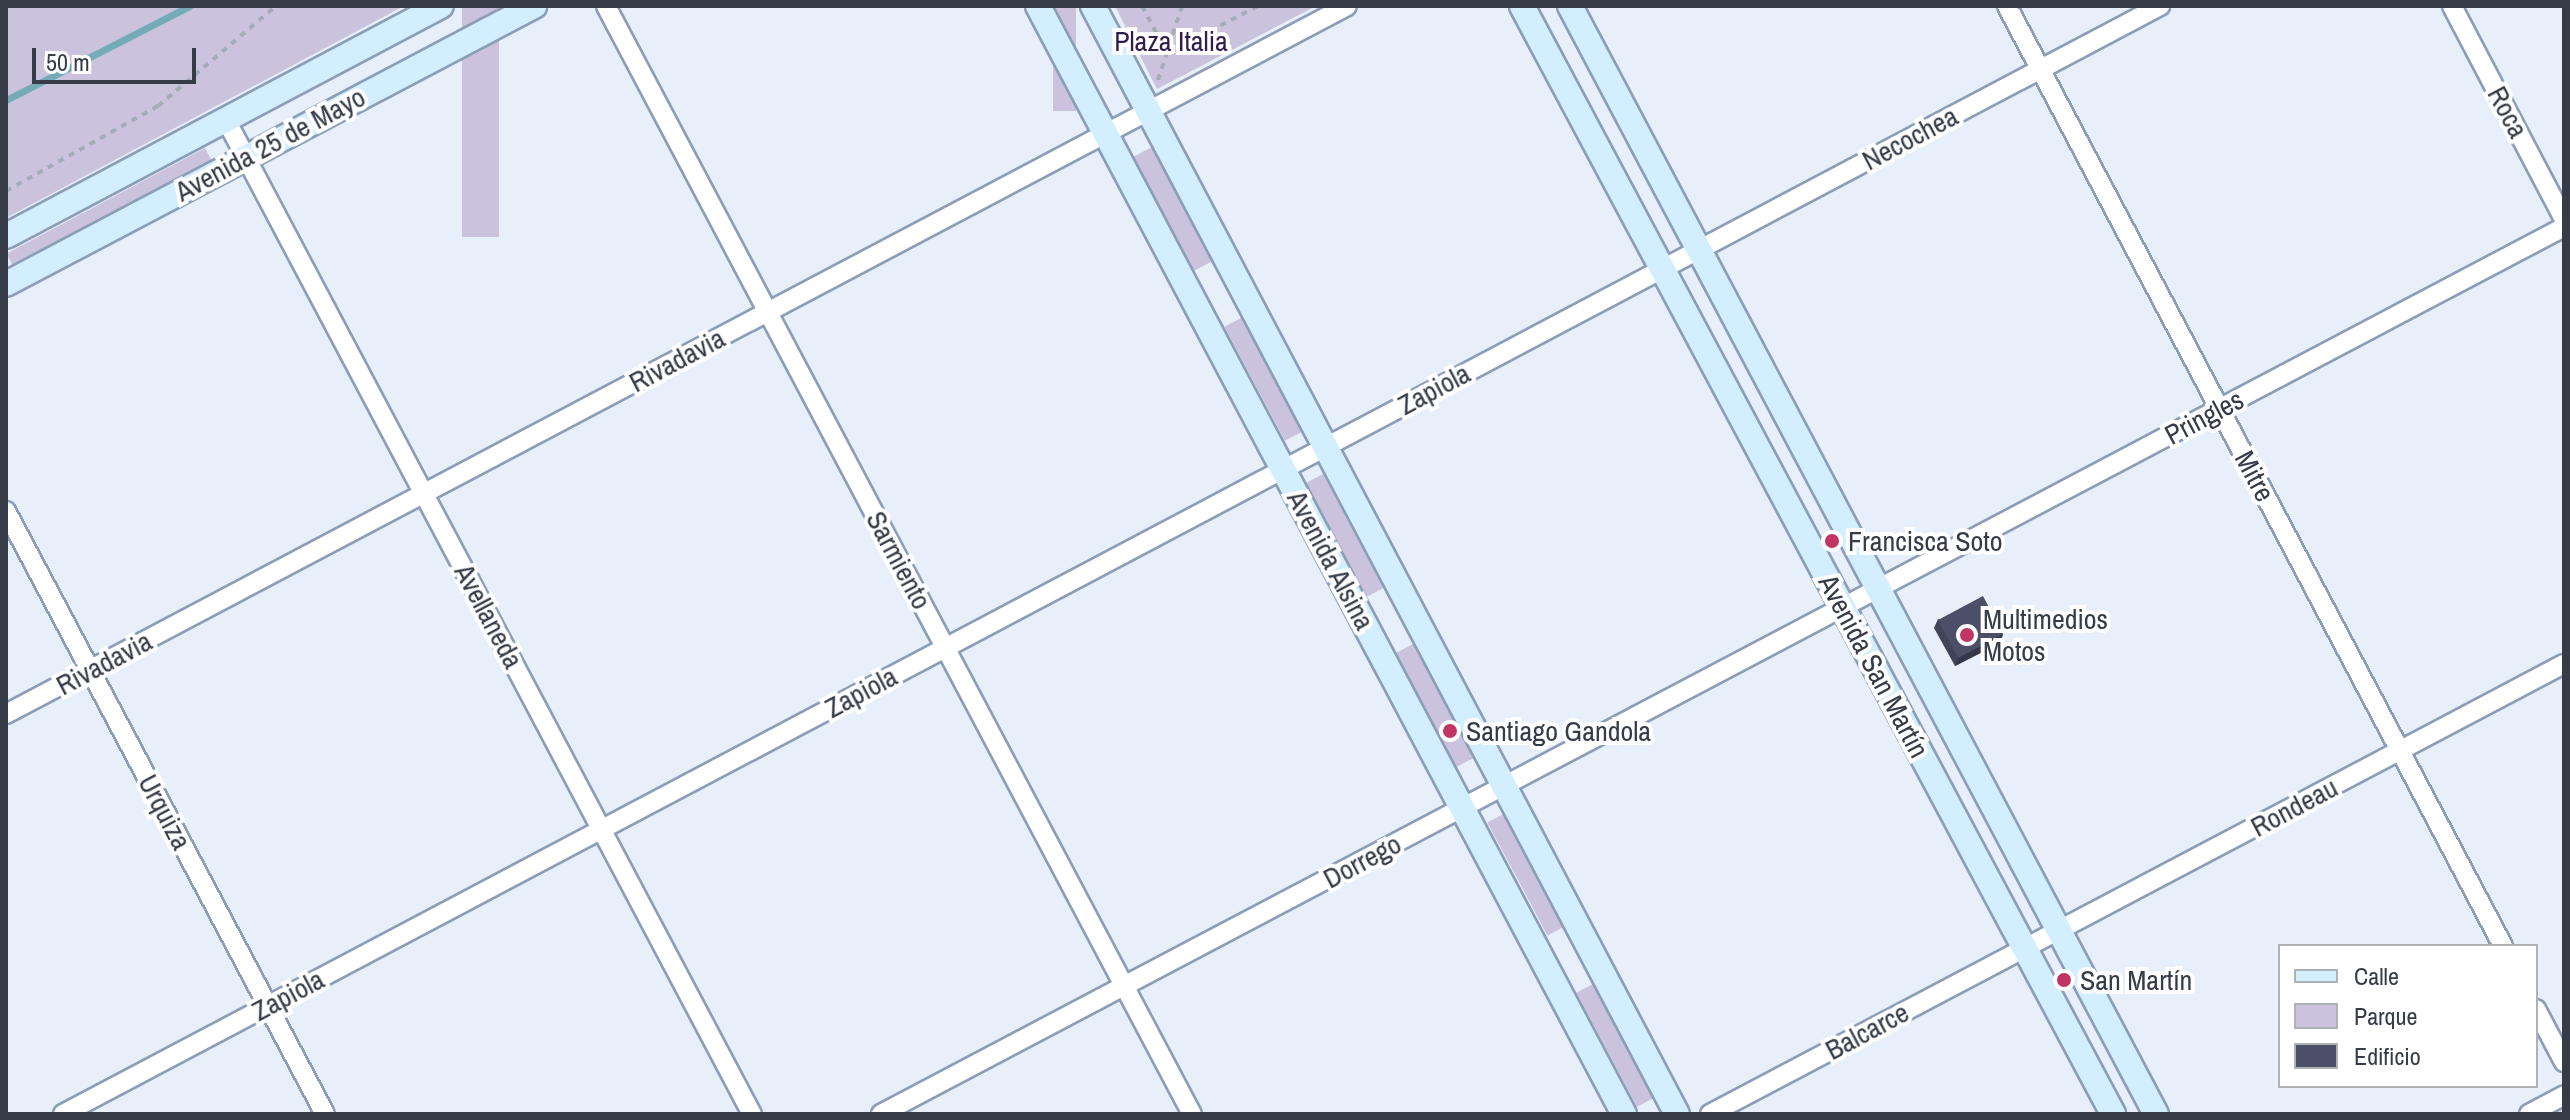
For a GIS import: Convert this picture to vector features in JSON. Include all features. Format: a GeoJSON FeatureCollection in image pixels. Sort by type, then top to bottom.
{"type":"FeatureCollection","features":[{"type":"Feature","properties":{"kind":"street","name":"Avenida 25 de Mayo"},"geometry":{"type":"LineString","coordinates":[[6,236],[441,6]]}},
{"type":"Feature","properties":{"kind":"street","name":"Avenida 25 de Mayo"},"geometry":{"type":"LineString","coordinates":[[6,284],[534,6]]}},
{"type":"Feature","properties":{"kind":"street","name":"Sarmiento"},"geometry":{"type":"LineString","coordinates":[[606,6],[1192,1114]]}},
{"type":"Feature","properties":{"kind":"street","name":"Avenida Alsina"},"geometry":{"type":"LineString","coordinates":[[1038,6],[1624,1114]]}},
{"type":"Feature","properties":{"kind":"street","name":"Avenida Alsina"},"geometry":{"type":"LineString","coordinates":[[1093,6],[1677,1114]]}},
{"type":"Feature","properties":{"kind":"street","name":"Rivadavia"},"geometry":{"type":"LineString","coordinates":[[6,714],[1347,6]]}},
{"type":"Feature","properties":{"kind":"street","name":"Avenida San Martín"},"geometry":{"type":"LineString","coordinates":[[1522,6],[1660,270],[2113,1114]]}},
{"type":"Feature","properties":{"kind":"street","name":"Avenida San Martín"},"geometry":{"type":"LineString","coordinates":[[1570,6],[2156,1114]]}},
{"type":"Feature","properties":{"kind":"street","name":"Mitre"},"geometry":{"type":"LineString","coordinates":[[2007,6],[2502,944]]}},
{"type":"Feature","properties":{"kind":"street","name":"Necochea"},"geometry":{"type":"LineString","coordinates":[[1660,270],[2160,6]]}},
{"type":"Feature","properties":{"kind":"street","name":"Roca"},"geometry":{"type":"LineString","coordinates":[[2452,6],[2564,219]]}},
{"type":"Feature","properties":{"kind":"street","name":"Avellaneda"},"geometry":{"type":"LineString","coordinates":[[225,118],[752,1114]]}},
{"type":"Feature","properties":{"kind":"street","name":"Pringles"},"geometry":{"type":"LineString","coordinates":[[1843,607],[2564,227]]}},
{"type":"Feature","properties":{"kind":"street","name":"Zapiola"},"geometry":{"type":"LineString","coordinates":[[63,1114],[1660,270]]}},
{"type":"Feature","properties":{"kind":"street","name":"Urquiza"},"geometry":{"type":"LineString","coordinates":[[6,511],[325,1114]]}},
{"type":"Feature","properties":{"kind":"street","name":"Dorrego"},"geometry":{"type":"LineString","coordinates":[[881,1114],[1843,607]]}},
{"type":"Feature","properties":{"kind":"street","name":"Rondeau"},"geometry":{"type":"LineString","coordinates":[[2024,948],[2564,664]]}},
{"type":"Feature","properties":{"kind":"street","name":"Balcarce"},"geometry":{"type":"LineString","coordinates":[[1710,1114],[2024,948]]}},
{"type":"Feature","properties":{"kind":"street"},"geometry":{"type":"LineString","coordinates":[[2538,1013],[2564,1062]]}},
{"type":"Feature","properties":{"kind":"street"},"geometry":{"type":"LineString","coordinates":[[2529,1114],[2564,1095]]}},
{"type":"Feature","properties":{"kind":"path"},"geometry":{"type":"LineString","coordinates":[[6,191],[158,106],[276,6]]}},
{"type":"Feature","properties":{"kind":"path"},"geometry":{"type":"LineString","coordinates":[[1142,6],[1167,53]]}},
{"type":"Feature","properties":{"kind":"path"},"geometry":{"type":"LineString","coordinates":[[1148,111],[1182,6]]}},
{"type":"Feature","properties":{"kind":"path"},"geometry":{"type":"LineString","coordinates":[[1167,53],[1258,6]]}},
{"type":"Feature","properties":{"kind":"green space"},"geometry":{"type":"Polygon","coordinates":[[[6,6],[404,6],[6,218],[6,6]]]}},
{"type":"Feature","properties":{"kind":"green space"},"geometry":{"type":"Polygon","coordinates":[[[462,6],[499,6],[499,237],[462,237],[462,6]]]}},
{"type":"Feature","properties":{"kind":"green space"},"geometry":{"type":"Polygon","coordinates":[[[1053,6],[1076,6],[1076,111],[1053,111],[1053,6]]]}},
{"type":"Feature","properties":{"kind":"green space","name":"Plaza Italia"},"geometry":{"type":"Polygon","coordinates":[[[1115,6],[1316,6],[1157,89],[1115,6]]]}},
{"type":"Feature","properties":{"kind":"green space"},"geometry":{"type":"Polygon","coordinates":[[[1152,147],[1213,261],[1194,271],[1133,157],[1152,147]]]}},
{"type":"Feature","properties":{"kind":"green space"},"geometry":{"type":"Polygon","coordinates":[[[205,148],[213,163],[14,269],[6,254],[205,148]]]}},
{"type":"Feature","properties":{"kind":"green space"},"geometry":{"type":"Polygon","coordinates":[[[1243,317],[1304,431],[1285,441],[1224,327],[1243,317]]]}},
{"type":"Feature","properties":{"kind":"green space"},"geometry":{"type":"Polygon","coordinates":[[[1323,474],[1384,588],[1365,598],[1304,484],[1323,474]]]}},
{"type":"Feature","properties":{"kind":"green space"},"geometry":{"type":"Polygon","coordinates":[[[1413,644],[1474,758],[1455,768],[1394,654],[1413,644]]]}},
{"type":"Feature","properties":{"kind":"green space"},"geometry":{"type":"Polygon","coordinates":[[[1505,813],[1565,926],[1547,935],[1487,822],[1505,813]]]}},
{"type":"Feature","properties":{"kind":"green space"},"geometry":{"type":"Polygon","coordinates":[[[1595,983],[1656,1097],[1637,1107],[1576,993],[1595,983]]]}},
{"type":"Feature","properties":{"kind":"building","name":"Multimedios Motos"},"geometry":{"type":"Polygon","coordinates":[[[1983,596],[2003,634],[1958,658],[1938,620],[1983,596]]]}},
{"type":"Feature","properties":{"kind":"waterway"},"geometry":{"type":"LineString","coordinates":[[6,100],[190,6]]}},
{"type":"Feature","properties":{"kind":"place","name":"Francisca Soto"},"geometry":{"type":"Point","coordinates":[1832,541]}},
{"type":"Feature","properties":{"kind":"place","name":"Multimedios Motos"},"geometry":{"type":"Point","coordinates":[1967,635]}},
{"type":"Feature","properties":{"kind":"place","name":"Santiago Gandola"},"geometry":{"type":"Point","coordinates":[1450,731]}},
{"type":"Feature","properties":{"kind":"place","name":"San Martín"},"geometry":{"type":"Point","coordinates":[2064,980]}}]}
